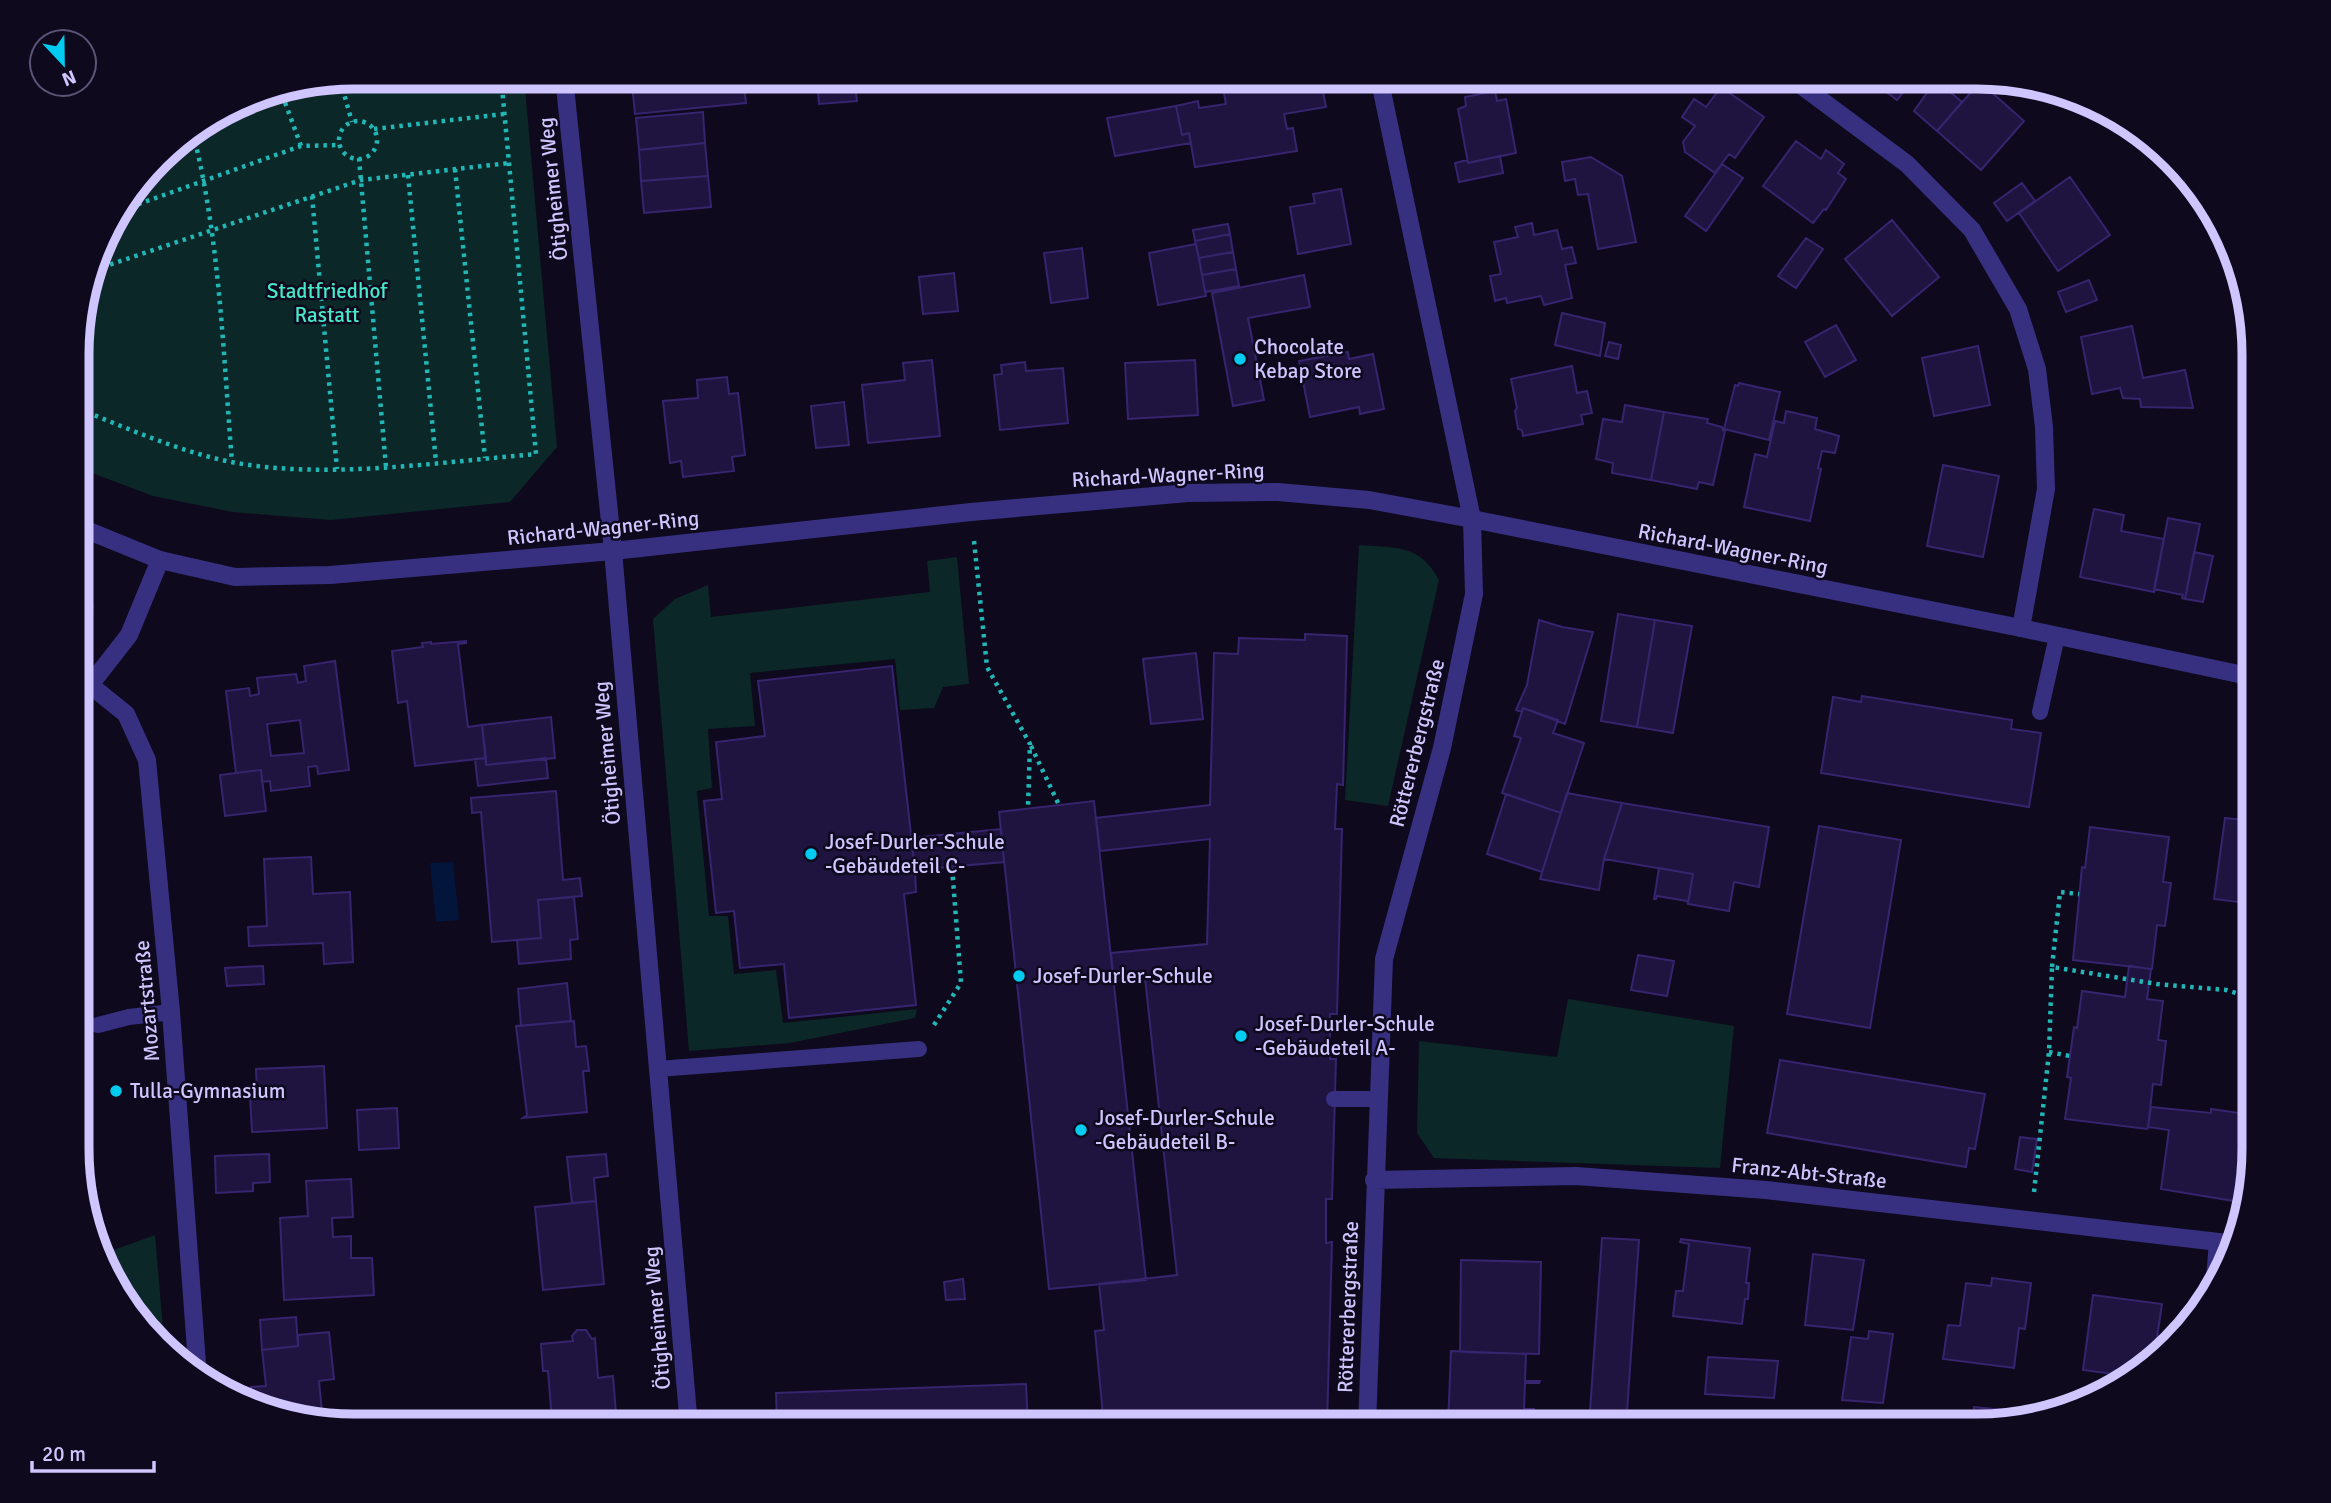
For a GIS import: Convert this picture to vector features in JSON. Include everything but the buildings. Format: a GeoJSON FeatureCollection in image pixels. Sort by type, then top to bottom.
{"type":"FeatureCollection","features":[{"type":"Feature","properties":{"kind":"street","name":"Ötigheimer Weg"},"geometry":{"type":"LineString","coordinates":[[565,89],[613,551],[688,1414]]}},
{"type":"Feature","properties":{"kind":"street","name":"Röttererbergstraße"},"geometry":{"type":"LineString","coordinates":[[1367,1414],[1384,959],[1442,748],[1474,594],[1472,519],[1382,89]]}},
{"type":"Feature","properties":{"kind":"street"},"geometry":{"type":"LineString","coordinates":[[1806,89],[1907,164],[1972,230],[2018,309],[2037,369],[2044,426],[2046,489],[2021,628]]}},
{"type":"Feature","properties":{"kind":"street","name":"Richard-Wagner-Ring"},"geometry":{"type":"LineString","coordinates":[[89,531],[160,560],[235,577],[330,575],[613,551],[971,512],[1188,493],[1278,492],[1369,500],[1472,519],[2242,675]]}},
{"type":"Feature","properties":{"kind":"street"},"geometry":{"type":"LineString","coordinates":[[89,685],[129,635],[160,560]]}},
{"type":"Feature","properties":{"kind":"street","name":"Mozartstraße"},"geometry":{"type":"LineString","coordinates":[[89,692],[126,714],[147,760],[171,1012],[197,1362]]}},
{"type":"Feature","properties":{"kind":"street","name":"Franz-Abt-Straße"},"geometry":{"type":"LineString","coordinates":[[1374,1180],[1576,1176],[1766,1190],[2225,1243]]}},
{"type":"Feature","properties":{"kind":"lane"},"geometry":{"type":"LineString","coordinates":[[2040,712],[2057,636]]}},
{"type":"Feature","properties":{"kind":"lane"},"geometry":{"type":"LineString","coordinates":[[98,1026],[129,1017],[171,1012]]}},
{"type":"Feature","properties":{"kind":"lane"},"geometry":{"type":"LineString","coordinates":[[657,1069],[919,1049]]}},
{"type":"Feature","properties":{"kind":"lane"},"geometry":{"type":"LineString","coordinates":[[1334,1099],[1379,1099]]}},
{"type":"Feature","properties":{"kind":"path"},"geometry":{"type":"LineString","coordinates":[[89,413],[150,439],[232,462],[283,467],[386,467],[536,454],[502,89]]}},
{"type":"Feature","properties":{"kind":"path"},"geometry":{"type":"LineString","coordinates":[[343,90],[352,122]]}},
{"type":"Feature","properties":{"kind":"path"},"geometry":{"type":"LineString","coordinates":[[284,99],[301,146]]}},
{"type":"Feature","properties":{"kind":"path"},"geometry":{"type":"LineString","coordinates":[[374,130],[504,114]]}},
{"type":"Feature","properties":{"kind":"path"},"geometry":{"type":"LineString","coordinates":[[352,122],[362,122],[374,130],[377,139],[368,155],[359,158],[349,156],[340,145],[341,131],[352,122]]}},
{"type":"Feature","properties":{"kind":"path"},"geometry":{"type":"LineString","coordinates":[[196,142],[213,230],[232,462]]}},
{"type":"Feature","properties":{"kind":"path"},"geometry":{"type":"LineString","coordinates":[[135,205],[301,146],[340,145]]}},
{"type":"Feature","properties":{"kind":"path"},"geometry":{"type":"LineString","coordinates":[[359,158],[386,467]]}},
{"type":"Feature","properties":{"kind":"path"},"geometry":{"type":"LineString","coordinates":[[104,267],[361,180],[509,163]]}},
{"type":"Feature","properties":{"kind":"path"},"geometry":{"type":"LineString","coordinates":[[455,169],[485,458]]}},
{"type":"Feature","properties":{"kind":"path"},"geometry":{"type":"LineString","coordinates":[[408,175],[436,463]]}},
{"type":"Feature","properties":{"kind":"path"},"geometry":{"type":"LineString","coordinates":[[312,196],[337,469]]}},
{"type":"Feature","properties":{"kind":"path"},"geometry":{"type":"LineString","coordinates":[[971,512],[987,667],[1030,744],[1059,805]]}},
{"type":"Feature","properties":{"kind":"path"},"geometry":{"type":"LineString","coordinates":[[1028,808],[1030,744]]}},
{"type":"Feature","properties":{"kind":"path"},"geometry":{"type":"LineString","coordinates":[[919,1049],[961,983],[952,867]]}},
{"type":"Feature","properties":{"kind":"path"},"geometry":{"type":"LineString","coordinates":[[2031,1221],[2049,1052],[2052,967],[2060,892],[2079,894]]}},
{"type":"Feature","properties":{"kind":"path"},"geometry":{"type":"LineString","coordinates":[[2052,967],[2157,984],[2226,990],[2242,995]]}},
{"type":"Feature","properties":{"kind":"path"},"geometry":{"type":"LineString","coordinates":[[2049,1052],[2070,1056]]}},
{"type":"Feature","properties":{"kind":"green space","name":"Stadtfriedhof Rastatt"},"geometry":{"type":"Polygon","coordinates":[[[354,89],[525,89],[557,447],[510,502],[331,520],[233,512],[153,496],[89,472],[89,354],[94,302],[109,253],[134,207],[155,179],[179,155],[222,125],[253,109],[302,94],[354,89]]]}},
{"type":"Feature","properties":{"kind":"green space"},"geometry":{"type":"Polygon","coordinates":[[[1359,545],[1406,550],[1424,560],[1439,580],[1388,806],[1345,800],[1359,545]]]}},
{"type":"Feature","properties":{"kind":"green space"},"geometry":{"type":"Polygon","coordinates":[[[957,557],[969,684],[943,687],[934,708],[900,710],[895,659],[750,673],[755,726],[708,729],[712,788],[697,791],[709,916],[728,916],[734,974],[776,970],[783,1023],[917,1009],[915,1018],[790,1043],[689,1051],[653,619],[675,599],[708,585],[711,617],[930,592],[927,561],[957,557]]]}},
{"type":"Feature","properties":{"kind":"green space"},"geometry":{"type":"Polygon","coordinates":[[[89,598],[94,605],[93,614],[89,618],[89,598]]]}},
{"type":"Feature","properties":{"kind":"green space"},"geometry":{"type":"Polygon","coordinates":[[[1568,999],[1734,1026],[1720,1168],[1434,1158],[1417,1133],[1419,1041],[1557,1057],[1568,999]]]}},
{"type":"Feature","properties":{"kind":"green space"},"geometry":{"type":"Polygon","coordinates":[[[155,1235],[163,1332],[134,1296],[110,1252],[155,1235]]]}},
{"type":"Feature","properties":{"kind":"water"},"geometry":{"type":"Polygon","coordinates":[[[453,862],[459,920],[436,922],[430,863],[453,862]]]}},
{"type":"Feature","properties":{"kind":"place","name":"Chocolate Kebap Store"},"geometry":{"type":"Point","coordinates":[1240,359]}},
{"type":"Feature","properties":{"kind":"place","name":"Josef-Durler-Schule -Gebäudeteil C-"},"geometry":{"type":"Point","coordinates":[811,854]}},
{"type":"Feature","properties":{"kind":"place","name":"Josef-Durler-Schule"},"geometry":{"type":"Point","coordinates":[1019,976]}},
{"type":"Feature","properties":{"kind":"place","name":"Josef-Durler-Schule -Gebäudeteil A-"},"geometry":{"type":"Point","coordinates":[1241,1036]}},
{"type":"Feature","properties":{"kind":"place","name":"Tulla-Gymnasium"},"geometry":{"type":"Point","coordinates":[116,1091]}},
{"type":"Feature","properties":{"kind":"place","name":"Josef-Durler-Schule -Gebäudeteil B-"},"geometry":{"type":"Point","coordinates":[1081,1130]}}]}
